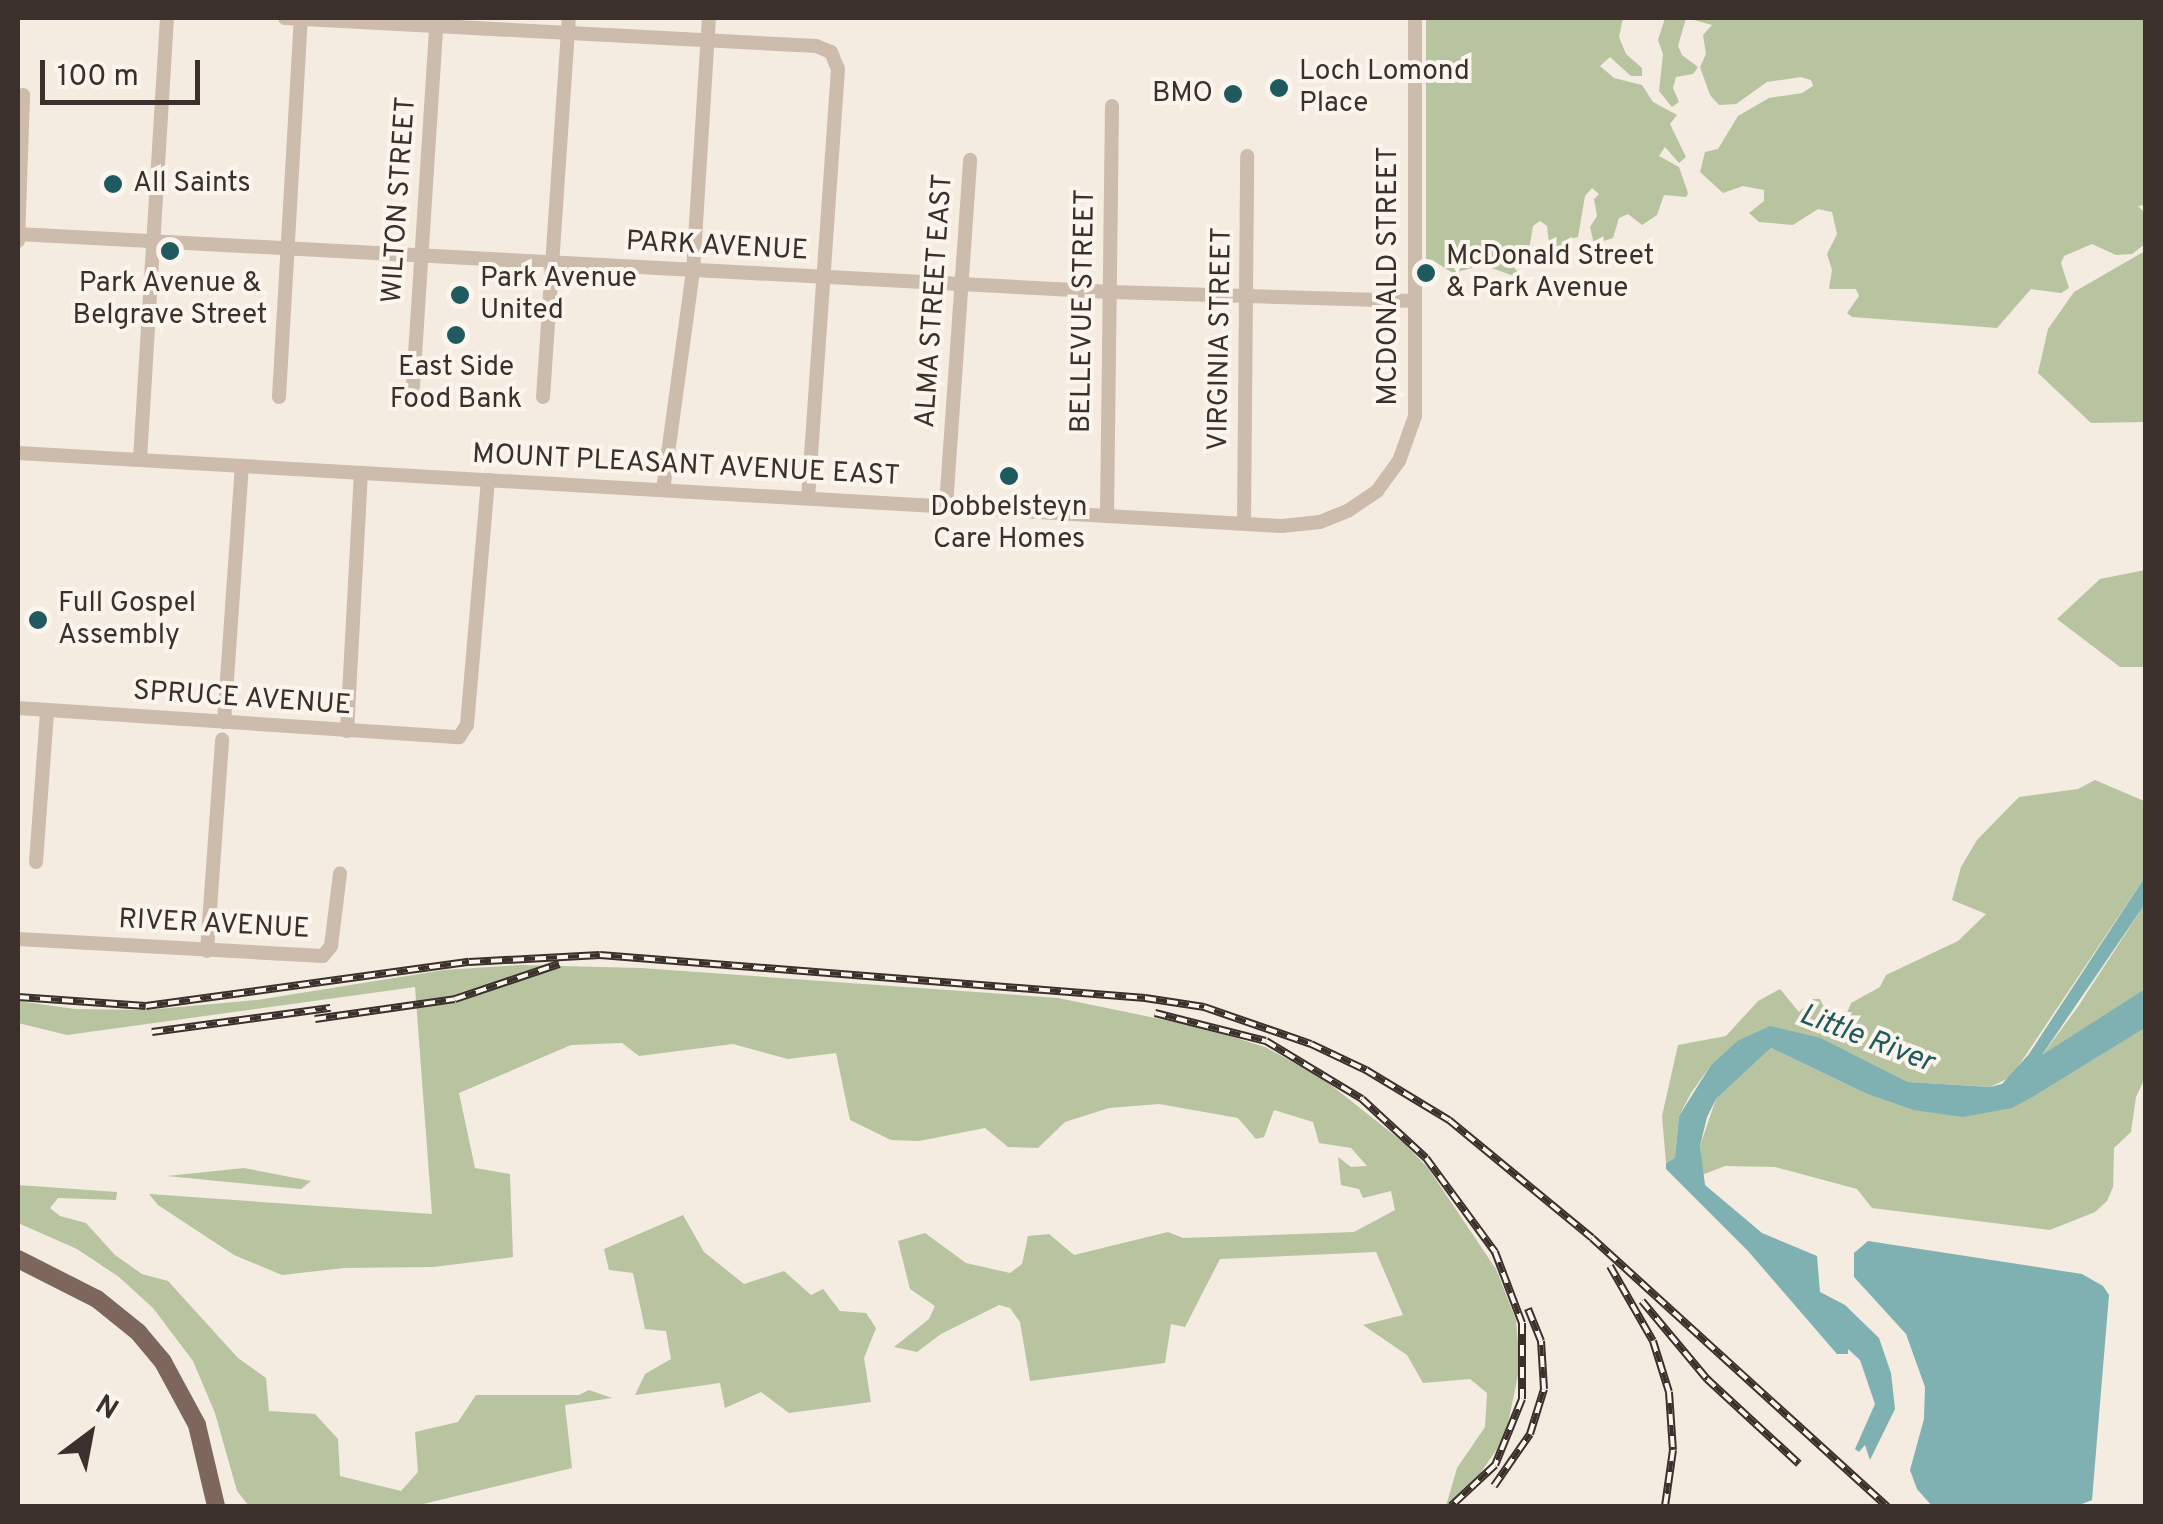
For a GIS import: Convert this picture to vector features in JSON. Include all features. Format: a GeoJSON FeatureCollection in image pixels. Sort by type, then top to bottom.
{"type":"FeatureCollection","features":[{"type":"Feature","properties":{"kind":"main road"},"geometry":{"type":"LineString","coordinates":[[18,1258],[97,1299],[138,1332],[163,1362],[197,1424],[216,1506]]}},
{"type":"Feature","properties":{"kind":"street"},"geometry":{"type":"LineString","coordinates":[[140,460],[150,241],[167,18]]}},
{"type":"Feature","properties":{"kind":"street"},"geometry":{"type":"LineString","coordinates":[[285,18],[437,22],[568,34],[816,46],[831,52],[838,68],[808,498]]}},
{"type":"Feature","properties":{"kind":"street"},"geometry":{"type":"LineString","coordinates":[[280,396],[301,18]]}},
{"type":"Feature","properties":{"kind":"street"},"geometry":{"type":"LineString","coordinates":[[543,397],[569,18]]}},
{"type":"Feature","properties":{"kind":"street"},"geometry":{"type":"LineString","coordinates":[[663,490],[693,271],[709,18]]}},
{"type":"Feature","properties":{"kind":"street","name":"MCDONALD STREET"},"geometry":{"type":"LineString","coordinates":[[1349,510],[1388,477],[1411,430],[1416,399],[1415,18]]}},
{"type":"Feature","properties":{"kind":"street","name":"WILTON STREET"},"geometry":{"type":"LineString","coordinates":[[413,386],[437,22]]}},
{"type":"Feature","properties":{"kind":"street"},"geometry":{"type":"LineString","coordinates":[[18,242],[23,95]]}},
{"type":"Feature","properties":{"kind":"street","name":"BELLEVUE STREET"},"geometry":{"type":"LineString","coordinates":[[1106,516],[1112,106]]}},
{"type":"Feature","properties":{"kind":"street","name":"VIRGINIA STREET"},"geometry":{"type":"LineString","coordinates":[[1244,522],[1247,156]]}},
{"type":"Feature","properties":{"kind":"street","name":"ALMA STREET EAST"},"geometry":{"type":"LineString","coordinates":[[946,506],[970,160]]}},
{"type":"Feature","properties":{"kind":"street","name":"PARK AVENUE"},"geometry":{"type":"LineString","coordinates":[[18,234],[1111,292],[1414,301]]}},
{"type":"Feature","properties":{"kind":"street","name":"MOUNT PLEASANT AVENUE EAST"},"geometry":{"type":"LineString","coordinates":[[18,454],[1244,522],[1304,524],[1349,510]]}},
{"type":"Feature","properties":{"kind":"street"},"geometry":{"type":"LineString","coordinates":[[224,722],[242,466]]}},
{"type":"Feature","properties":{"kind":"street"},"geometry":{"type":"LineString","coordinates":[[347,732],[360,472]]}},
{"type":"Feature","properties":{"kind":"street","name":"SPRUCE AVENUE"},"geometry":{"type":"LineString","coordinates":[[18,708],[347,732],[463,735],[488,480]]}},
{"type":"Feature","properties":{"kind":"street"},"geometry":{"type":"LineString","coordinates":[[36,862],[47,710]]}},
{"type":"Feature","properties":{"kind":"street"},"geometry":{"type":"LineString","coordinates":[[208,951],[222,740]]}},
{"type":"Feature","properties":{"kind":"street","name":"RIVER AVENUE"},"geometry":{"type":"LineString","coordinates":[[18,939],[326,954],[331,946],[340,874]]}},
{"type":"Feature","properties":{"kind":"green space"},"geometry":{"type":"Polygon","coordinates":[[[1426,18],[1623,18],[1619,37],[1626,54],[1642,68],[1642,76],[1631,76],[1610,57],[1600,66],[1614,78],[1642,85],[1653,102],[1677,115],[1670,124],[1686,157],[1679,163],[1665,147],[1659,156],[1679,167],[1686,197],[1664,195],[1657,215],[1642,225],[1628,214],[1619,218],[1613,238],[1594,244],[1590,227],[1597,216],[1594,199],[1599,194],[1592,188],[1585,196],[1578,237],[1570,239],[1559,255],[1550,252],[1547,226],[1540,221],[1533,226],[1529,250],[1513,255],[1509,262],[1518,272],[1514,276],[1483,265],[1453,273],[1432,260],[1426,269],[1426,18]]]}},
{"type":"Feature","properties":{"kind":"green space"},"geometry":{"type":"Polygon","coordinates":[[[1665,18],[1686,18],[1678,46],[1682,55],[1698,67],[1693,74],[1676,77],[1673,88],[1679,102],[1672,107],[1659,91],[1663,54],[1658,40],[1665,18]]]}},
{"type":"Feature","properties":{"kind":"green space"},"geometry":{"type":"Polygon","coordinates":[[[1687,18],[2145,18],[2146,205],[2138,206],[2145,213],[2145,244],[2132,254],[2116,255],[2092,244],[2064,256],[2061,263],[2069,288],[2061,293],[2031,289],[1997,328],[1852,317],[1847,313],[1859,296],[1856,289],[1829,289],[1832,270],[1827,254],[1837,234],[1832,212],[1818,209],[1793,225],[1759,222],[1749,213],[1764,201],[1764,190],[1743,186],[1723,193],[1700,172],[1705,152],[1718,149],[1738,116],[1769,98],[1802,93],[1813,86],[1811,80],[1801,77],[1767,82],[1736,104],[1719,105],[1710,95],[1700,67],[1706,54],[1703,35],[1712,25],[1687,18]]]}},
{"type":"Feature","properties":{"kind":"green space"},"geometry":{"type":"Polygon","coordinates":[[[2145,251],[2145,422],[2091,423],[2038,373],[2048,329],[2074,292],[2145,251]]]}},
{"type":"Feature","properties":{"kind":"green space"},"geometry":{"type":"Polygon","coordinates":[[[2145,570],[2145,667],[2120,667],[2057,619],[2100,579],[2145,570]]]}},
{"type":"Feature","properties":{"kind":"green space"},"geometry":{"type":"Polygon","coordinates":[[[2095,780],[2144,801],[2145,877],[2011,1077],[1990,1087],[1908,1082],[1821,1038],[1737,1041],[1711,1065],[1691,1093],[1679,1116],[1675,1158],[1666,1163],[1662,1116],[1678,1045],[1726,1036],[1758,1001],[1780,989],[1799,1012],[1813,999],[1820,999],[1829,1018],[1844,1020],[1851,1003],[1880,987],[1886,975],[1958,941],[1986,914],[1952,900],[1961,867],[1977,840],[2019,797],[2078,789],[2095,780]]]}},
{"type":"Feature","properties":{"kind":"green space"},"geometry":{"type":"Polygon","coordinates":[[[2145,904],[2145,991],[2040,1058],[2077,1008],[2145,904]]]}},
{"type":"Feature","properties":{"kind":"green space"},"geometry":{"type":"Polygon","coordinates":[[[521,965],[641,968],[1058,998],[1204,1028],[1265,1047],[1322,1078],[1403,1142],[1428,1168],[1496,1269],[1516,1320],[1520,1366],[1507,1428],[1497,1449],[1468,1491],[1446,1506],[1457,1468],[1485,1427],[1487,1393],[1470,1379],[1423,1383],[1407,1355],[1363,1325],[1403,1315],[1376,1252],[1220,1259],[1185,1327],[1171,1324],[1165,1363],[1030,1381],[1020,1322],[1010,1308],[999,1305],[941,1334],[917,1352],[894,1347],[929,1319],[935,1306],[910,1289],[898,1241],[925,1233],[966,1263],[1010,1273],[1022,1264],[1028,1236],[1049,1234],[1074,1255],[1168,1232],[1183,1238],[1354,1232],[1395,1210],[1391,1191],[1363,1198],[1359,1189],[1341,1185],[1338,1157],[1351,1167],[1367,1166],[1351,1148],[1319,1143],[1313,1122],[1274,1110],[1264,1137],[1256,1139],[1238,1118],[1159,1104],[1109,1108],[1065,1122],[1038,1148],[1008,1147],[985,1128],[919,1141],[891,1140],[850,1120],[836,1053],[788,1059],[733,1044],[639,1056],[622,1043],[571,1045],[459,1093],[475,1168],[510,1174],[513,1257],[433,1267],[344,1268],[282,1275],[234,1255],[158,1205],[149,1194],[432,1214],[415,987],[67,1035],[18,1023],[18,1001],[75,1009],[147,1010],[257,1000],[444,970],[521,965]]]}},
{"type":"Feature","properties":{"kind":"green space"},"geometry":{"type":"Polygon","coordinates":[[[2145,1028],[2145,1078],[2136,1097],[2131,1132],[2114,1148],[2113,1187],[2107,1201],[2095,1212],[2050,1230],[1872,1208],[1857,1189],[1775,1167],[1725,1166],[1702,1175],[1700,1146],[1716,1099],[1771,1048],[1867,1094],[1913,1110],[2036,1095],[2145,1028]]]}},
{"type":"Feature","properties":{"kind":"green space"},"geometry":{"type":"Polygon","coordinates":[[[244,1168],[311,1181],[301,1189],[167,1176],[244,1168]]]}},
{"type":"Feature","properties":{"kind":"green space"},"geometry":{"type":"Polygon","coordinates":[[[18,1185],[117,1192],[116,1200],[58,1198],[50,1208],[60,1216],[86,1223],[115,1255],[142,1274],[168,1281],[238,1358],[266,1378],[269,1411],[315,1414],[338,1439],[340,1476],[401,1491],[418,1472],[415,1432],[458,1422],[476,1395],[579,1395],[589,1390],[612,1398],[565,1405],[572,1468],[415,1506],[249,1506],[237,1491],[215,1413],[193,1361],[153,1308],[119,1277],[77,1249],[18,1223],[18,1185]]]}},
{"type":"Feature","properties":{"kind":"green space"},"geometry":{"type":"Polygon","coordinates":[[[683,1215],[704,1252],[744,1284],[784,1271],[811,1295],[823,1289],[840,1311],[866,1313],[876,1328],[864,1358],[871,1402],[789,1413],[761,1392],[725,1408],[720,1383],[635,1395],[645,1374],[671,1359],[666,1331],[645,1329],[633,1273],[609,1270],[604,1249],[683,1215]]]}},
{"type":"Feature","properties":{"kind":"water"},"geometry":{"type":"Polygon","coordinates":[[[2145,877],[2145,904],[2042,1055],[2142,991],[2145,1028],[2036,1095],[2012,1108],[1963,1117],[1913,1110],[1867,1094],[1771,1048],[1716,1099],[1707,1117],[1700,1146],[1705,1185],[1762,1233],[1817,1256],[1820,1292],[1845,1305],[1879,1338],[1891,1373],[1895,1409],[1870,1460],[1865,1445],[1859,1452],[1855,1449],[1875,1404],[1860,1360],[1848,1349],[1848,1354],[1837,1354],[1748,1251],[1666,1169],[1666,1163],[1675,1158],[1679,1116],[1711,1065],[1737,1041],[1770,1026],[1821,1038],[1908,1082],[1990,1087],[2002,1084],[2029,1054],[2145,877]]]}},
{"type":"Feature","properties":{"kind":"water"},"geometry":{"type":"Polygon","coordinates":[[[1868,1241],[2082,1274],[2103,1286],[2109,1295],[2092,1500],[2077,1506],[1932,1506],[1917,1489],[1910,1470],[1924,1419],[1925,1387],[1906,1334],[1854,1277],[1854,1253],[1868,1241]]]}},
{"type":"Feature","properties":{"kind":"railway"},"geometry":{"type":"LineString","coordinates":[[18,997],[146,1006],[469,962],[600,955],[1145,998],[1204,1007],[1311,1044],[1366,1070],[1449,1120],[1592,1238],[1887,1506]]}},
{"type":"Feature","properties":{"kind":"railway"},"geometry":{"type":"LineString","coordinates":[[315,1019],[455,999],[559,964]]}},
{"type":"Feature","properties":{"kind":"railway"},"geometry":{"type":"LineString","coordinates":[[152,1032],[330,1008]]}},
{"type":"Feature","properties":{"kind":"railway"},"geometry":{"type":"LineString","coordinates":[[1155,1013],[1266,1041],[1362,1099],[1426,1158],[1495,1252],[1522,1323],[1522,1399],[1495,1465],[1451,1506]]}},
{"type":"Feature","properties":{"kind":"railway"},"geometry":{"type":"LineString","coordinates":[[1610,1266],[1653,1341],[1669,1392],[1673,1450],[1665,1506]]}},
{"type":"Feature","properties":{"kind":"railway"},"geometry":{"type":"LineString","coordinates":[[1642,1301],[1707,1379],[1799,1464]]}},
{"type":"Feature","properties":{"kind":"railway"},"geometry":{"type":"LineString","coordinates":[[1494,1486],[1530,1434],[1544,1389],[1541,1341],[1528,1308]]}},
{"type":"Feature","properties":{"kind":"place","name":"Loch Lomond Place"},"geometry":{"type":"Point","coordinates":[1279,88]}},
{"type":"Feature","properties":{"kind":"place","name":"BMO"},"geometry":{"type":"Point","coordinates":[1233,94]}},
{"type":"Feature","properties":{"kind":"place","name":"All Saints"},"geometry":{"type":"Point","coordinates":[113,184]}},
{"type":"Feature","properties":{"kind":"place","name":"Park Avenue & Belgrave Street"},"geometry":{"type":"Point","coordinates":[170,251]}},
{"type":"Feature","properties":{"kind":"place","name":"McDonald Street & Park Avenue"},"geometry":{"type":"Point","coordinates":[1426,273]}},
{"type":"Feature","properties":{"kind":"place","name":"Park Avenue United"},"geometry":{"type":"Point","coordinates":[460,295]}},
{"type":"Feature","properties":{"kind":"place","name":"East Side Food Bank"},"geometry":{"type":"Point","coordinates":[456,335]}},
{"type":"Feature","properties":{"kind":"place","name":"Dobbelsteyn Care Homes"},"geometry":{"type":"Point","coordinates":[1009,476]}},
{"type":"Feature","properties":{"kind":"place","name":"Full Gospel Assembly"},"geometry":{"type":"Point","coordinates":[38,620]}},
{"type":"Feature","properties":{"kind":"water label","name":"Little River"},"geometry":{"type":"Point","coordinates":[1866,1040]}}]}
